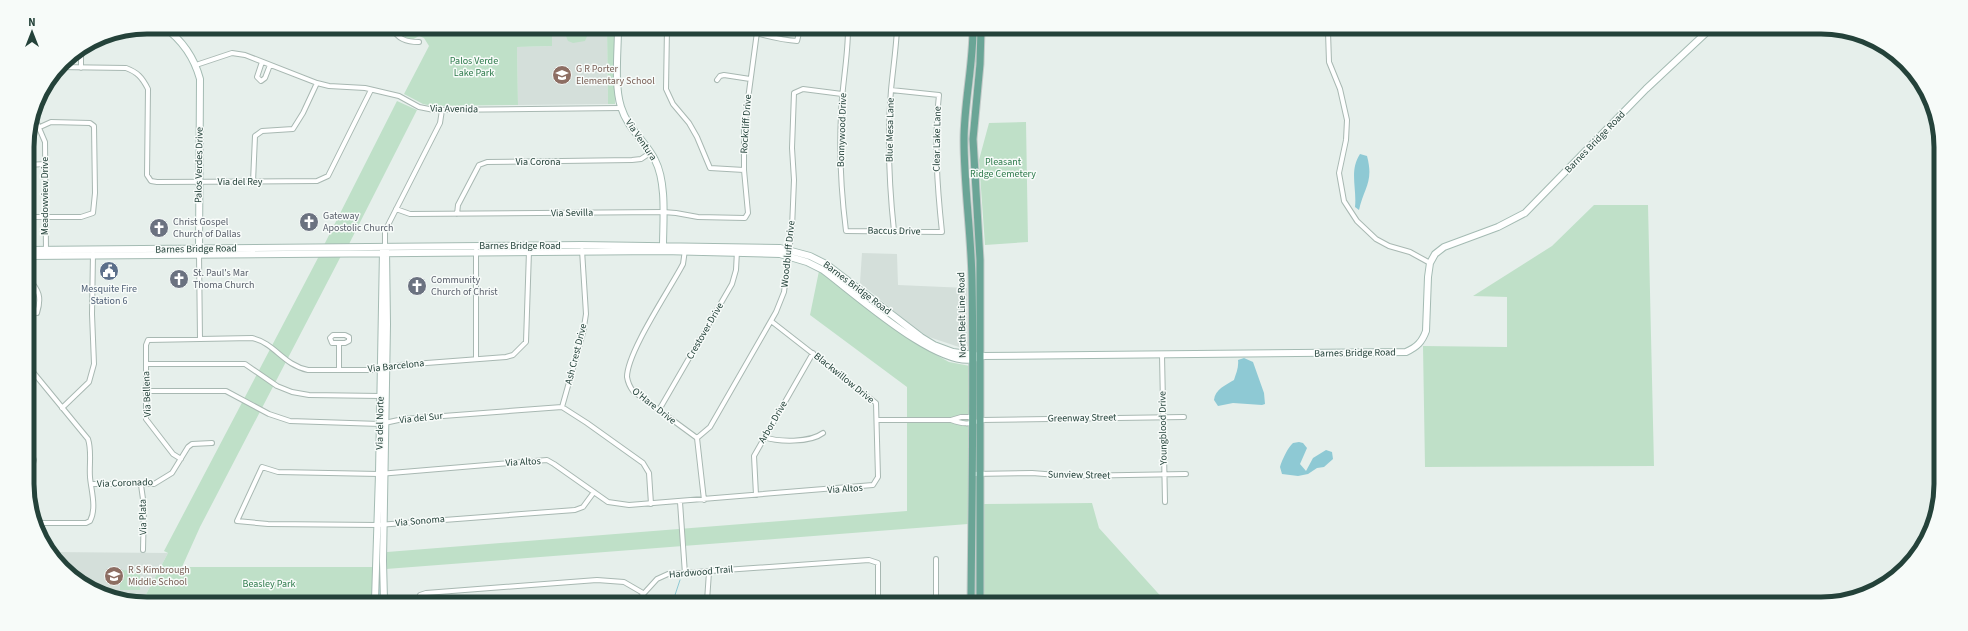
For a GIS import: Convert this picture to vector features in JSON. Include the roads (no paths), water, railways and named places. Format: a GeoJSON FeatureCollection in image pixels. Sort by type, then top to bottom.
{"type":"FeatureCollection","features":[{"type":"Feature","properties":{"kind":"main road","name":"North Belt Line Road"},"geometry":{"type":"LineString","coordinates":[[973,34],[964,138],[964,174],[972,265],[973,424],[980,566],[980,597]]}},
{"type":"Feature","properties":{"kind":"main road","name":"North Belt Line Road"},"geometry":{"type":"LineString","coordinates":[[971,597],[971,566],[976,474],[981,420],[980,265],[972,139],[980,64],[981,34]]}},
{"type":"Feature","properties":{"kind":"main road"},"geometry":{"type":"LineString","coordinates":[[964,138],[972,139]]}},
{"type":"Feature","properties":{"kind":"main road"},"geometry":{"type":"LineString","coordinates":[[972,265],[980,265]]}},
{"type":"Feature","properties":{"kind":"main road"},"geometry":{"type":"LineString","coordinates":[[971,566],[980,566]]}},
{"type":"Feature","properties":{"kind":"street","name":"Palos Verdes Drive"},"geometry":{"type":"LineString","coordinates":[[172,34],[184,45],[196,65],[200,79],[200,339]]}},
{"type":"Feature","properties":{"kind":"street"},"geometry":{"type":"LineString","coordinates":[[395,34],[401,39],[410,42],[419,42]]}},
{"type":"Feature","properties":{"kind":"street","name":"Via Ventura"},"geometry":{"type":"LineString","coordinates":[[618,34],[618,86],[621,108],[634,133],[655,159],[660,174],[663,212],[663,248]]}},
{"type":"Feature","properties":{"kind":"street"},"geometry":{"type":"LineString","coordinates":[[667,34],[666,89],[673,104],[694,133],[710,168],[744,170]]}},
{"type":"Feature","properties":{"kind":"street","name":"Rockcliff Drive"},"geometry":{"type":"LineString","coordinates":[[747,217],[748,210],[744,170],[745,117],[757,34]]}},
{"type":"Feature","properties":{"kind":"street"},"geometry":{"type":"LineString","coordinates":[[764,34],[784,40],[797,41],[799,34]]}},
{"type":"Feature","properties":{"kind":"street","name":"Bonnywood Drive"},"geometry":{"type":"LineString","coordinates":[[846,231],[840,166],[842,94],[848,58],[848,34]]}},
{"type":"Feature","properties":{"kind":"street","name":"Blue Mesa Lane"},"geometry":{"type":"LineString","coordinates":[[894,231],[888,151],[891,90],[897,34]]}},
{"type":"Feature","properties":{"kind":"street"},"geometry":{"type":"LineString","coordinates":[[1328,34],[1329,62],[1340,88],[1347,120],[1346,141],[1339,173],[1344,201],[1358,221],[1376,239],[1389,246],[1410,252],[1430,263]]}},
{"type":"Feature","properties":{"kind":"street","name":"Barnes Bridge Road"},"geometry":{"type":"LineString","coordinates":[[34,255],[46,253],[92,252],[385,251],[582,248],[663,248],[789,253],[833,273],[926,347],[951,357],[1406,352],[1418,346],[1426,331],[1430,263],[1435,254],[1444,247],[1498,227],[1525,213],[1646,89],[1705,34]]}},
{"type":"Feature","properties":{"kind":"street","name":"Via Avenida"},"geometry":{"type":"LineString","coordinates":[[196,65],[232,53],[245,54],[317,83],[371,90],[399,96],[427,109],[621,108]]}},
{"type":"Feature","properties":{"kind":"street"},"geometry":{"type":"LineString","coordinates":[[81,55],[81,68]]}},
{"type":"Feature","properties":{"kind":"street"},"geometry":{"type":"LineString","coordinates":[[262,62],[257,76],[260,81],[265,78],[270,65]]}},
{"type":"Feature","properties":{"kind":"street","name":"Via del Rey"},"geometry":{"type":"LineString","coordinates":[[66,68],[126,68],[143,78],[148,88],[147,175],[151,181],[157,182],[323,180],[328,176],[371,90]]}},
{"type":"Feature","properties":{"kind":"street"},"geometry":{"type":"LineString","coordinates":[[717,80],[720,76],[724,75],[750,79]]}},
{"type":"Feature","properties":{"kind":"street"},"geometry":{"type":"LineString","coordinates":[[253,182],[255,136],[262,131],[293,129],[303,114],[317,83]]}},
{"type":"Feature","properties":{"kind":"street","name":"Woodbluff Drive"},"geometry":{"type":"LineString","coordinates":[[697,438],[710,427],[770,321],[784,292],[792,228],[794,180],[792,148],[794,93],[803,89],[842,94]]}},
{"type":"Feature","properties":{"kind":"street","name":"Clear Lake Lane"},"geometry":{"type":"LineString","coordinates":[[891,90],[939,95],[936,129],[936,174],[942,232]]}},
{"type":"Feature","properties":{"kind":"street","name":"Via del Norte"},"geometry":{"type":"LineString","coordinates":[[384,597],[385,524],[383,423],[385,231],[440,123],[442,110]]}},
{"type":"Feature","properties":{"kind":"street","name":"Meadowview Drive"},"geometry":{"type":"LineString","coordinates":[[37,121],[45,142],[46,253]]}},
{"type":"Feature","properties":{"kind":"street"},"geometry":{"type":"LineString","coordinates":[[34,217],[81,217],[93,213],[95,193],[94,126],[90,123],[51,122],[40,127]]}},
{"type":"Feature","properties":{"kind":"street","name":"Via Corona"},"geometry":{"type":"LineString","coordinates":[[457,214],[458,205],[479,165],[487,162],[632,160],[641,159],[650,153]]}},
{"type":"Feature","properties":{"kind":"street"},"geometry":{"type":"LineString","coordinates":[[34,165],[45,164]]}},
{"type":"Feature","properties":{"kind":"street","name":"Via Sevilla"},"geometry":{"type":"LineString","coordinates":[[396,209],[410,214],[676,212],[698,217],[747,217]]}},
{"type":"Feature","properties":{"kind":"street","name":"Baccus Drive"},"geometry":{"type":"LineString","coordinates":[[846,231],[942,232]]}},
{"type":"Feature","properties":{"kind":"street","name":"Ash Crest Drive"},"geometry":{"type":"LineString","coordinates":[[562,407],[583,333],[586,314],[582,248]]}},
{"type":"Feature","properties":{"kind":"street"},"geometry":{"type":"LineString","coordinates":[[476,359],[477,249]]}},
{"type":"Feature","properties":{"kind":"street","name":"Via Barcelona"},"geometry":{"type":"LineString","coordinates":[[148,340],[252,338],[266,344],[290,364],[298,368],[308,370],[384,369],[400,364],[513,355],[526,342],[530,249]]}},
{"type":"Feature","properties":{"kind":"street","name":"O'Hare Drive"},"geometry":{"type":"LineString","coordinates":[[685,249],[683,264],[635,349],[627,376],[628,384],[633,391],[697,438]]}},
{"type":"Feature","properties":{"kind":"street","name":"Crestover Drive"},"geometry":{"type":"LineString","coordinates":[[659,410],[732,284],[736,270],[737,250]]}},
{"type":"Feature","properties":{"kind":"street","name":"Barnes Bridge Road"},"geometry":{"type":"LineString","coordinates":[[34,251],[46,253]]}},
{"type":"Feature","properties":{"kind":"street"},"geometry":{"type":"LineString","coordinates":[[62,408],[89,382],[94,364],[92,252]]}},
{"type":"Feature","properties":{"kind":"street"},"geometry":{"type":"LineString","coordinates":[[34,285],[40,297],[37,313]]}},
{"type":"Feature","properties":{"kind":"street","name":"Blackwillow Drive"},"geometry":{"type":"LineString","coordinates":[[770,321],[873,399],[876,403],[878,420],[877,480]]}},
{"type":"Feature","properties":{"kind":"street","name":"Via Bellena"},"geometry":{"type":"LineString","coordinates":[[148,340],[146,345],[146,419],[173,454],[181,459]]}},
{"type":"Feature","properties":{"kind":"street"},"geometry":{"type":"LineString","coordinates":[[339,343],[339,370]]}},
{"type":"Feature","properties":{"kind":"street","name":"Arbor Drive"},"geometry":{"type":"LineString","coordinates":[[756,495],[754,456],[812,353]]}},
{"type":"Feature","properties":{"kind":"street","name":"Youngblood Drive"},"geometry":{"type":"LineString","coordinates":[[1162,355],[1164,502]]}},
{"type":"Feature","properties":{"kind":"street"},"geometry":{"type":"LineString","coordinates":[[146,364],[245,364],[277,386],[292,392],[309,395],[381,396]]}},
{"type":"Feature","properties":{"kind":"street","name":"Via del Norte"},"geometry":{"type":"LineString","coordinates":[[383,423],[381,396],[384,369]]}},
{"type":"Feature","properties":{"kind":"street"},"geometry":{"type":"LineString","coordinates":[[34,373],[85,435],[90,444],[91,484],[93,493],[92,518],[90,521],[86,523],[41,523]]}},
{"type":"Feature","properties":{"kind":"street","name":"Via del Sur"},"geometry":{"type":"LineString","coordinates":[[145,391],[226,390],[269,414],[290,421],[383,423],[410,418],[562,407]]}},
{"type":"Feature","properties":{"kind":"street"},"geometry":{"type":"LineString","coordinates":[[562,407],[643,463],[649,473],[651,504]]}},
{"type":"Feature","properties":{"kind":"street"},"geometry":{"type":"LineString","coordinates":[[878,420],[951,420],[973,416],[981,420]]}},
{"type":"Feature","properties":{"kind":"street","name":"Greenway Street"},"geometry":{"type":"LineString","coordinates":[[981,420],[1184,417]]}},
{"type":"Feature","properties":{"kind":"street"},"geometry":{"type":"LineString","coordinates":[[951,420],[961,424],[973,424],[981,420]]}},
{"type":"Feature","properties":{"kind":"street"},"geometry":{"type":"LineString","coordinates":[[764,437],[778,441],[813,439],[823,433]]}},
{"type":"Feature","properties":{"kind":"street"},"geometry":{"type":"LineString","coordinates":[[697,438],[704,500]]}},
{"type":"Feature","properties":{"kind":"street","name":"Via Coronado"},"geometry":{"type":"LineString","coordinates":[[91,484],[154,484],[172,473],[192,444],[212,443]]}},
{"type":"Feature","properties":{"kind":"street","name":"Via Altos"},"geometry":{"type":"LineString","coordinates":[[237,521],[262,467],[278,472],[383,474],[548,460],[608,502],[617,504],[651,504],[869,487],[877,480]]}},
{"type":"Feature","properties":{"kind":"street","name":"Via del Norte"},"geometry":{"type":"LineString","coordinates":[[375,597],[378,525],[383,474]]}},
{"type":"Feature","properties":{"kind":"street","name":"Sunview Street"},"geometry":{"type":"LineString","coordinates":[[976,474],[1070,476],[1186,474]]}},
{"type":"Feature","properties":{"kind":"street","name":"Via Plata"},"geometry":{"type":"LineString","coordinates":[[141,485],[144,506],[143,550]]}},
{"type":"Feature","properties":{"kind":"street","name":"Via Sonoma"},"geometry":{"type":"LineString","coordinates":[[237,521],[268,524],[378,525],[575,510],[583,507],[594,492]]}},
{"type":"Feature","properties":{"kind":"street"},"geometry":{"type":"LineString","coordinates":[[680,502],[685,574]]}},
{"type":"Feature","properties":{"kind":"street"},"geometry":{"type":"LineString","coordinates":[[936,559],[936,597]]}},
{"type":"Feature","properties":{"kind":"street","name":"Hardwood Trail"},"geometry":{"type":"LineString","coordinates":[[640,597],[663,576],[873,561],[878,563],[878,597]]}},
{"type":"Feature","properties":{"kind":"street"},"geometry":{"type":"LineString","coordinates":[[707,597],[709,572]]}},
{"type":"Feature","properties":{"kind":"street"},"geometry":{"type":"LineString","coordinates":[[419,597],[426,593],[597,580],[624,582],[644,593]]}},
{"type":"Feature","properties":{"kind":"water"},"geometry":{"type":"Polygon","coordinates":[[[1360,154],[1367,156],[1369,178],[1359,210],[1355,207],[1354,173],[1360,154]]]}},
{"type":"Feature","properties":{"kind":"water"},"geometry":{"type":"Polygon","coordinates":[[[1244,358],[1253,362],[1264,393],[1265,404],[1233,403],[1218,406],[1214,400],[1216,393],[1234,380],[1238,368],[1238,360],[1244,358]]]}},
{"type":"Feature","properties":{"kind":"water"},"geometry":{"type":"Polygon","coordinates":[[[1293,443],[1303,443],[1307,448],[1300,464],[1306,471],[1313,458],[1326,450],[1332,452],[1333,459],[1324,467],[1317,468],[1308,474],[1298,476],[1282,474],[1280,467],[1285,454],[1293,443]]]}},
{"type":"Feature","properties":{"kind":"waterway"},"geometry":{"type":"LineString","coordinates":[[674,597],[680,580]]}},
{"type":"Feature","properties":{"kind":"waterway"},"geometry":{"type":"LineString","coordinates":[[380,582],[380,597]]}},
{"type":"Feature","properties":{"kind":"place","name":"G R Porter Elementary School"},"geometry":{"type":"Point","coordinates":[562,75]}},
{"type":"Feature","properties":{"kind":"place","name":"Gateway Apostolic Church"},"geometry":{"type":"Point","coordinates":[309,222]}},
{"type":"Feature","properties":{"kind":"place","name":"Christ Gospel Church of Dallas"},"geometry":{"type":"Point","coordinates":[159,228]}},
{"type":"Feature","properties":{"kind":"place","name":"Mesquite Fire Station 6"},"geometry":{"type":"Point","coordinates":[109,271]}},
{"type":"Feature","properties":{"kind":"place","name":"St. Paul's Mar Thoma Church"},"geometry":{"type":"Point","coordinates":[179,279]}},
{"type":"Feature","properties":{"kind":"place","name":"Community Church of Christ"},"geometry":{"type":"Point","coordinates":[417,286]}},
{"type":"Feature","properties":{"kind":"place","name":"R S Kimbrough Middle School"},"geometry":{"type":"Point","coordinates":[114,576]}},
{"type":"Feature","properties":{"kind":"park label","name":"Palos Verde Lake Park"},"geometry":{"type":"Point","coordinates":[474,66]}},
{"type":"Feature","properties":{"kind":"park label","name":"Pleasant Ridge Cemetery"},"geometry":{"type":"Point","coordinates":[1003,168]}},
{"type":"Feature","properties":{"kind":"park label","name":"Beasley Park"},"geometry":{"type":"Point","coordinates":[269,584]}}]}
